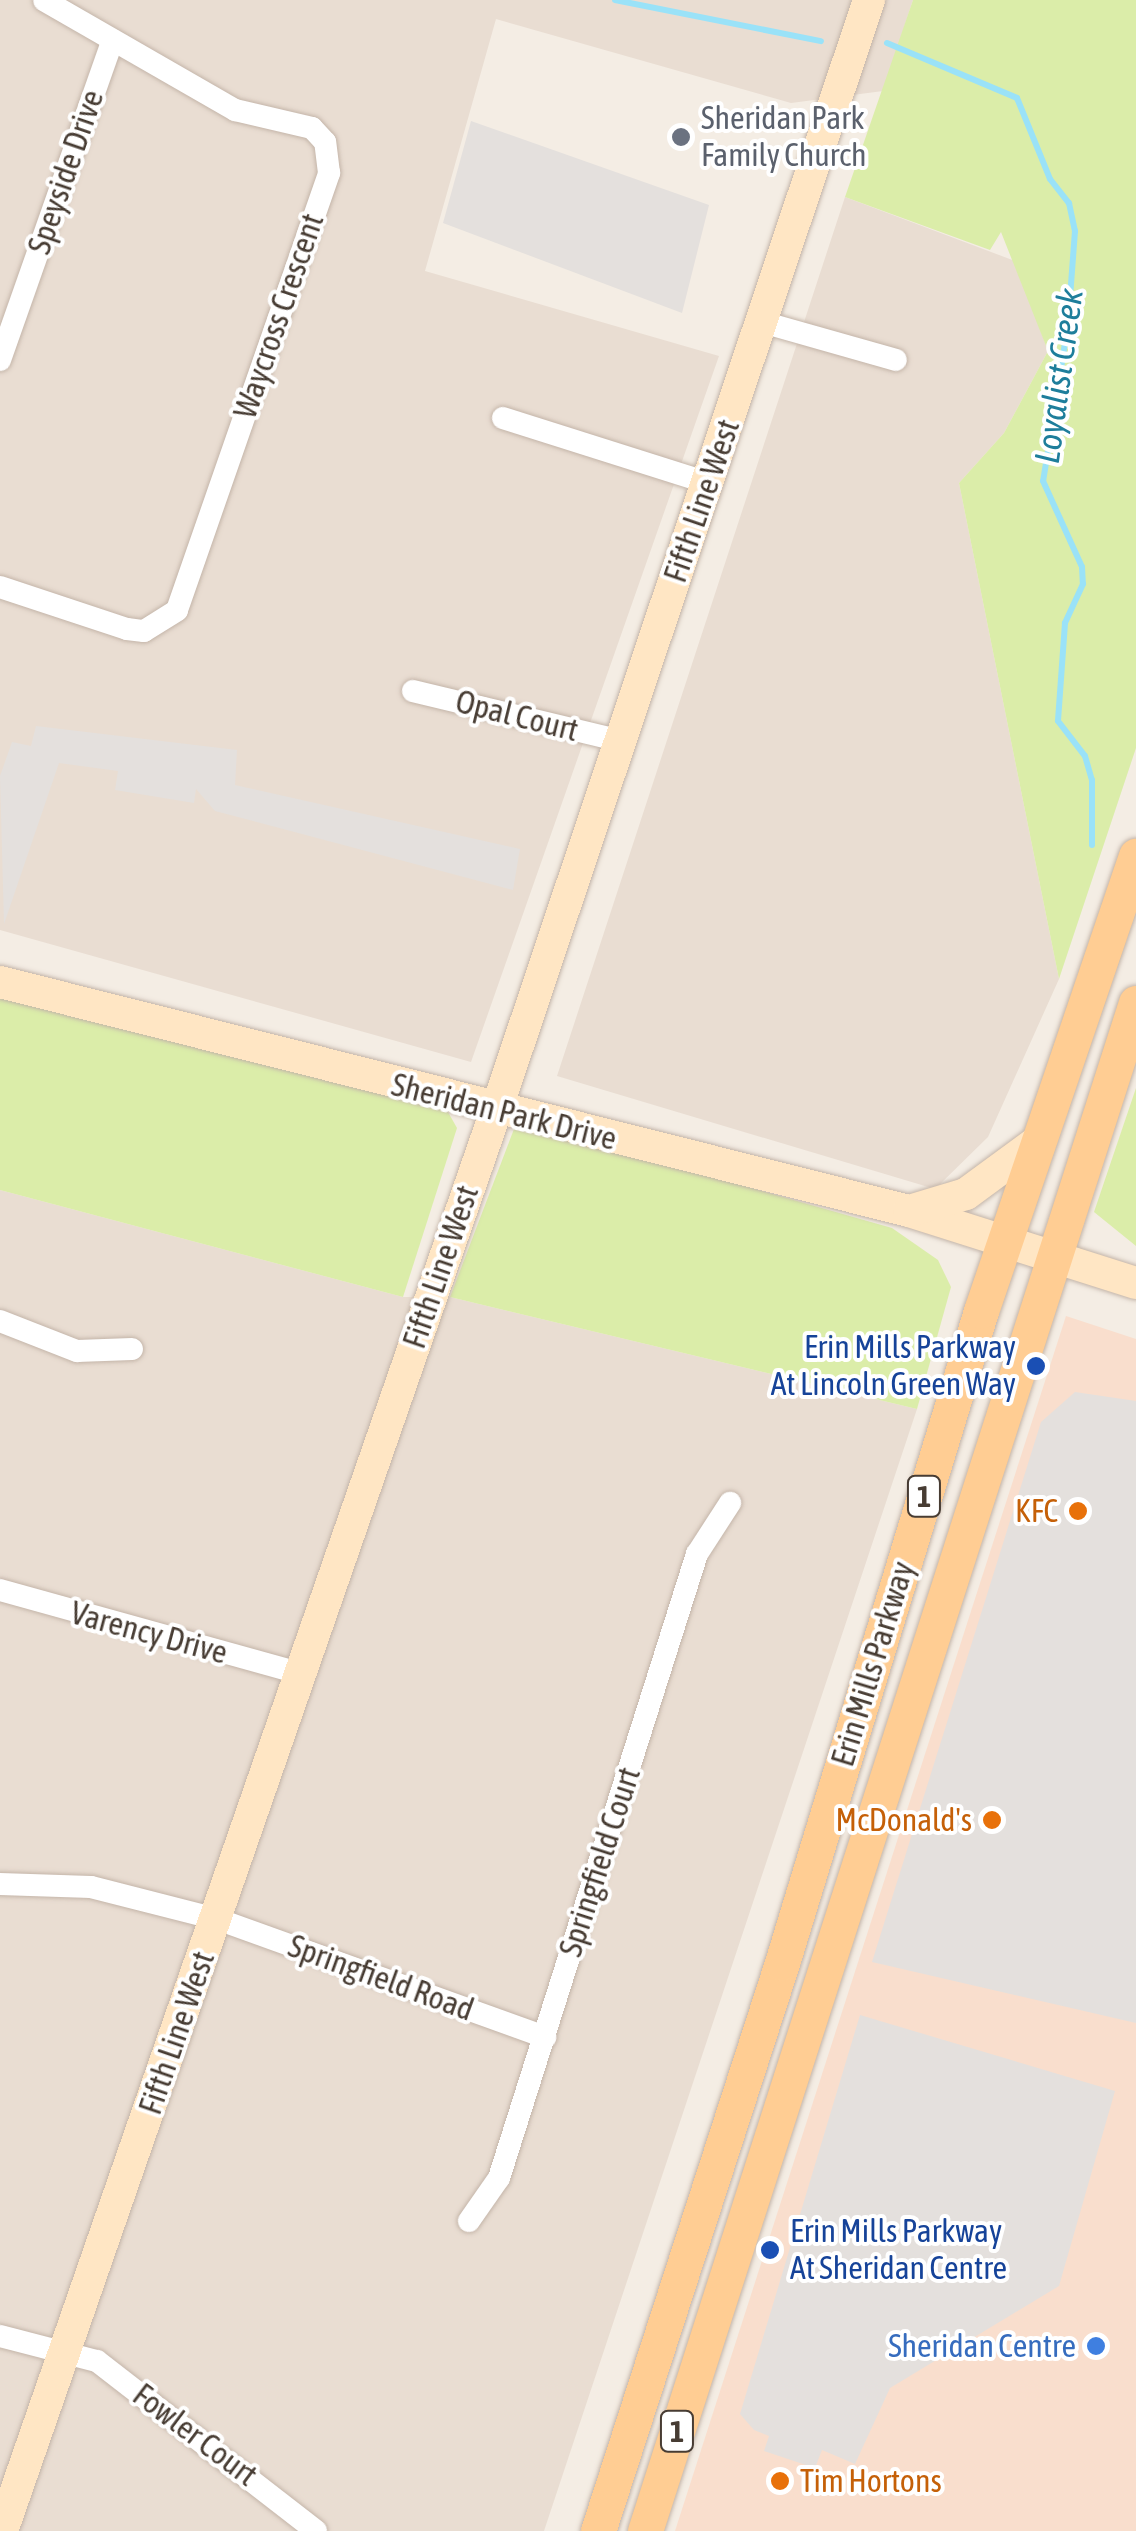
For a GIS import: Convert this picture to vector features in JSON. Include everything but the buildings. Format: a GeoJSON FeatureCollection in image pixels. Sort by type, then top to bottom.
{"type":"FeatureCollection","features":[{"type":"Feature","properties":{"kind":"main road","name":"Erin Mills Parkway"},"geometry":{"type":"LineString","coordinates":[[598,2531],[1009,1239],[1136,856]]}},
{"type":"Feature","properties":{"kind":"main road","name":"Erin Mills Parkway"},"geometry":{"type":"LineString","coordinates":[[644,2531],[1136,1003]]}},
{"type":"Feature","properties":{"kind":"street","name":"Waycross Crescent"},"geometry":{"type":"LineString","coordinates":[[0,588],[127,629],[144,631],[177,610],[329,172],[324,142],[312,128],[235,110],[44,0]]}},
{"type":"Feature","properties":{"kind":"street","name":"Fifth Line West"},"geometry":{"type":"LineString","coordinates":[[2,2531],[496,1111],[869,0]]}},
{"type":"Feature","properties":{"kind":"street","name":"Speyside Drive"},"geometry":{"type":"LineString","coordinates":[[0,360],[113,40]]}},
{"type":"Feature","properties":{"kind":"street"},"geometry":{"type":"LineString","coordinates":[[762,322],[896,360]]}},
{"type":"Feature","properties":{"kind":"street"},"geometry":{"type":"LineString","coordinates":[[502,418],[708,483]]}},
{"type":"Feature","properties":{"kind":"street","name":"Opal Court"},"geometry":{"type":"LineString","coordinates":[[413,690],[622,741]]}},
{"type":"Feature","properties":{"kind":"street","name":"Sheridan Park Drive"},"geometry":{"type":"LineString","coordinates":[[0,982],[496,1111],[909,1211],[1009,1239],[1136,1283]]}},
{"type":"Feature","properties":{"kind":"street"},"geometry":{"type":"LineString","coordinates":[[909,1211],[966,1194],[1042,1138]]}},
{"type":"Feature","properties":{"kind":"street"},"geometry":{"type":"LineString","coordinates":[[0,1321],[77,1351],[132,1349]]}},
{"type":"Feature","properties":{"kind":"street","name":"Springfield Court"},"geometry":{"type":"LineString","coordinates":[[470,2221],[499,2178],[697,1554],[730,1503]]}},
{"type":"Feature","properties":{"kind":"street","name":"Varency Drive"},"geometry":{"type":"LineString","coordinates":[[0,1590],[299,1673]]}},
{"type":"Feature","properties":{"kind":"street","name":"Springfield Road"},"geometry":{"type":"LineString","coordinates":[[0,1884],[91,1887],[216,1919],[545,2037]]}},
{"type":"Feature","properties":{"kind":"street","name":"Fowler Court"},"geometry":{"type":"LineString","coordinates":[[0,2336],[97,2361],[316,2531]]}},
{"type":"Feature","properties":{"kind":"street"},"geometry":{"type":"LineString","coordinates":[[581,2531],[588,2508],[610,2489]]}},
{"type":"Feature","properties":{"kind":"shaded area"},"geometry":{"type":"Polygon","coordinates":[[[0,0],[913,0],[883,91],[791,103],[496,19],[425,271],[719,356],[471,1062],[0,930],[0,0]]]}},
{"type":"Feature","properties":{"kind":"shaded area"},"geometry":{"type":"Polygon","coordinates":[[[471,121],[709,205],[682,313],[443,223],[471,121]]]}},
{"type":"Feature","properties":{"kind":"shaded area"},"geometry":{"type":"Polygon","coordinates":[[[845,197],[1015,261],[1048,351],[1004,433],[959,483],[1059,979],[988,1137],[935,1189],[557,1076],[845,197]]]}},
{"type":"Feature","properties":{"kind":"shaded area"},"geometry":{"type":"Polygon","coordinates":[[[36,726],[237,750],[235,785],[520,849],[513,890],[215,811],[196,789],[194,803],[115,790],[118,771],[59,763],[4,924],[0,776],[12,742],[31,746],[36,726]]]}},
{"type":"Feature","properties":{"kind":"shaded area"},"geometry":{"type":"Polygon","coordinates":[[[0,1190],[403,1297],[450,1297],[917,1409],[544,2531],[0,2531],[0,1190]]]}},
{"type":"Feature","properties":{"kind":"shaded area"},"geometry":{"type":"Polygon","coordinates":[[[1066,1316],[1136,1339],[1136,2531],[675,2531],[1066,1316]]]}},
{"type":"Feature","properties":{"kind":"shaded area"},"geometry":{"type":"Polygon","coordinates":[[[1075,1392],[1136,1401],[1136,2023],[872,1962],[1041,1422],[1075,1392]]]}},
{"type":"Feature","properties":{"kind":"shaded area"},"geometry":{"type":"Polygon","coordinates":[[[860,2015],[1115,2091],[1059,2286],[890,2388],[855,2464],[822,2450],[815,2468],[764,2451],[769,2436],[754,2430],[740,2414],[860,2015]]]}},
{"type":"Feature","properties":{"kind":"green space"},"geometry":{"type":"Polygon","coordinates":[[[913,0],[1136,0],[1136,748],[1059,979],[959,483],[1004,433],[1048,351],[1001,232],[990,250],[845,197],[913,0]]]}},
{"type":"Feature","properties":{"kind":"green space"},"geometry":{"type":"Polygon","coordinates":[[[0,994],[443,1103],[457,1128],[403,1297],[0,1190],[0,994]]]}},
{"type":"Feature","properties":{"kind":"green space"},"geometry":{"type":"Polygon","coordinates":[[[1136,1088],[1136,1246],[1094,1212],[1136,1088]]]}},
{"type":"Feature","properties":{"kind":"green space"},"geometry":{"type":"Polygon","coordinates":[[[531,1125],[892,1228],[938,1260],[951,1287],[917,1409],[450,1297],[514,1129],[531,1125]]]}},
{"type":"Feature","properties":{"kind":"waterway","name":"Loyalist Creek"},"geometry":{"type":"LineString","coordinates":[[615,0],[821,41]]}},
{"type":"Feature","properties":{"kind":"waterway","name":"Loyalist Creek"},"geometry":{"type":"LineString","coordinates":[[887,43],[1017,98],[1050,179],[1069,203],[1075,231],[1068,324],[1043,481],[1082,567],[1083,584],[1065,623],[1058,721],[1085,756],[1092,780],[1092,845]]}},
{"type":"Feature","properties":{"kind":"place","name":"Sheridan Park Family Church"},"geometry":{"type":"Point","coordinates":[681,137]}},
{"type":"Feature","properties":{"kind":"place","name":"Erin Mills Parkway At Lincoln Green Way"},"geometry":{"type":"Point","coordinates":[1036,1366]}},
{"type":"Feature","properties":{"kind":"place","name":"KFC"},"geometry":{"type":"Point","coordinates":[1078,1511]}},
{"type":"Feature","properties":{"kind":"place","name":"McDonald's"},"geometry":{"type":"Point","coordinates":[992,1820]}},
{"type":"Feature","properties":{"kind":"place","name":"Erin Mills Parkway At Sheridan Centre"},"geometry":{"type":"Point","coordinates":[770,2250]}},
{"type":"Feature","properties":{"kind":"place","name":"Sheridan Centre"},"geometry":{"type":"Point","coordinates":[1096,2346]}},
{"type":"Feature","properties":{"kind":"place","name":"Tim Hortons"},"geometry":{"type":"Point","coordinates":[780,2481]}}]}
